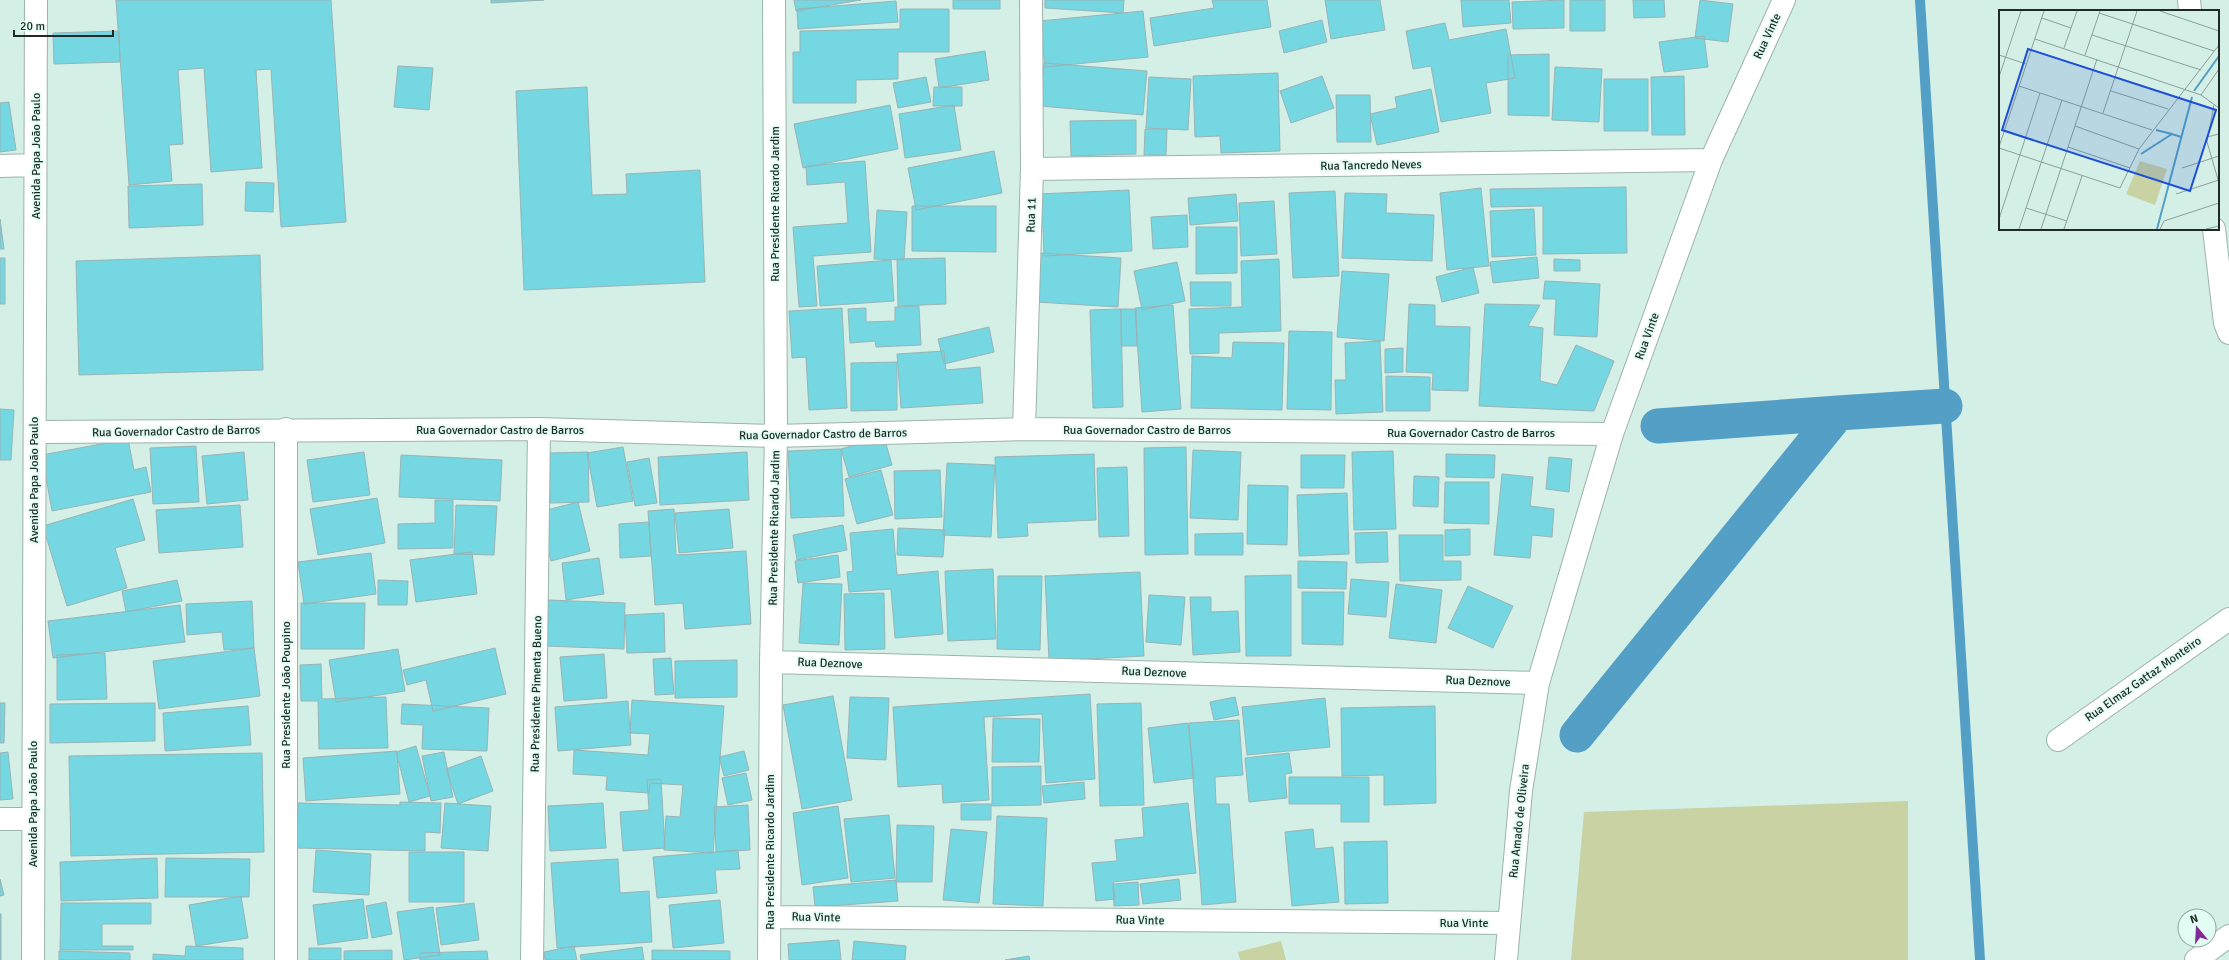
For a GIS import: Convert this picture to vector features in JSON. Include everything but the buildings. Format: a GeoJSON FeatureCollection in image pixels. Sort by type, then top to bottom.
{"type":"FeatureCollection","features":[{"type":"Feature","properties":{"kind":"street","name":"Avenida Papa João Paulo"},"geometry":{"type":"LineString","coordinates":[[33,960],[36,0]]}},
{"type":"Feature","properties":{"kind":"street","name":"Rua Presidente Ricardo Jardim"},"geometry":{"type":"LineString","coordinates":[[769,960],[771,662],[776,436],[774,0]]}},
{"type":"Feature","properties":{"kind":"street","name":"Rua 11"},"geometry":{"type":"LineString","coordinates":[[1024,429],[1032,169],[1031,0]]}},
{"type":"Feature","properties":{"kind":"street","name":"Rua Vinte"},"geometry":{"type":"LineString","coordinates":[[1538,683],[1612,434],[1711,160],[1784,0]]}},
{"type":"Feature","properties":{"kind":"street"},"geometry":{"type":"LineString","coordinates":[[2189,0],[2190,10]]}},
{"type":"Feature","properties":{"kind":"street","name":"Rua Tancredo Neves"},"geometry":{"type":"LineString","coordinates":[[1032,169],[1711,160]]}},
{"type":"Feature","properties":{"kind":"street"},"geometry":{"type":"LineString","coordinates":[[0,166],[35,165]]}},
{"type":"Feature","properties":{"kind":"street"},"geometry":{"type":"LineString","coordinates":[[2214,230],[2228,326]]}},
{"type":"Feature","properties":{"kind":"street","name":"Rua Governador Castro de Barros"},"geometry":{"type":"LineString","coordinates":[[35,432],[286,429],[539,429],[776,436],[1024,429],[1612,434]]}},
{"type":"Feature","properties":{"kind":"street","name":"Rua Presidente João Poupino"},"geometry":{"type":"LineString","coordinates":[[286,429],[286,960]]}},
{"type":"Feature","properties":{"kind":"street","name":"Rua Presidente Pimenta Bueno"},"geometry":{"type":"LineString","coordinates":[[532,960],[539,429]]}},
{"type":"Feature","properties":{"kind":"street","name":"Rua Elmaz Gattaz Monteiro"},"geometry":{"type":"LineString","coordinates":[[2058,740],[2229,619]]}},
{"type":"Feature","properties":{"kind":"street","name":"Rua Deznove"},"geometry":{"type":"LineString","coordinates":[[771,662],[1538,683]]}},
{"type":"Feature","properties":{"kind":"street","name":"Rua Amado de Oliveira"},"geometry":{"type":"LineString","coordinates":[[1506,960],[1521,791],[1538,683]]}},
{"type":"Feature","properties":{"kind":"street"},"geometry":{"type":"LineString","coordinates":[[0,819],[33,819]]}},
{"type":"Feature","properties":{"kind":"street","name":"Rua Vinte"},"geometry":{"type":"LineString","coordinates":[[770,916],[1509,923]]}},
{"type":"Feature","properties":{"kind":"street"},"geometry":{"type":"LineString","coordinates":[[2196,960],[2229,936]]}},
{"type":"Feature","properties":{"kind":"green space"},"geometry":{"type":"Polygon","coordinates":[[[1908,801],[1908,960],[1571,960],[1584,812],[1908,801]]]}},
{"type":"Feature","properties":{"kind":"green space"},"geometry":{"type":"Polygon","coordinates":[[[1281,941],[1286,960],[1240,960],[1238,952],[1281,941]]]}},
{"type":"Feature","properties":{"kind":"waterway"},"geometry":{"type":"LineString","coordinates":[[1920,0],[1980,960]]}},
{"type":"Feature","properties":{"kind":"waterway"},"geometry":{"type":"LineString","coordinates":[[1577,735],[1838,413],[1945,406]]}},
{"type":"Feature","properties":{"kind":"waterway"},"geometry":{"type":"LineString","coordinates":[[1658,426],[1838,413]]}}]}
